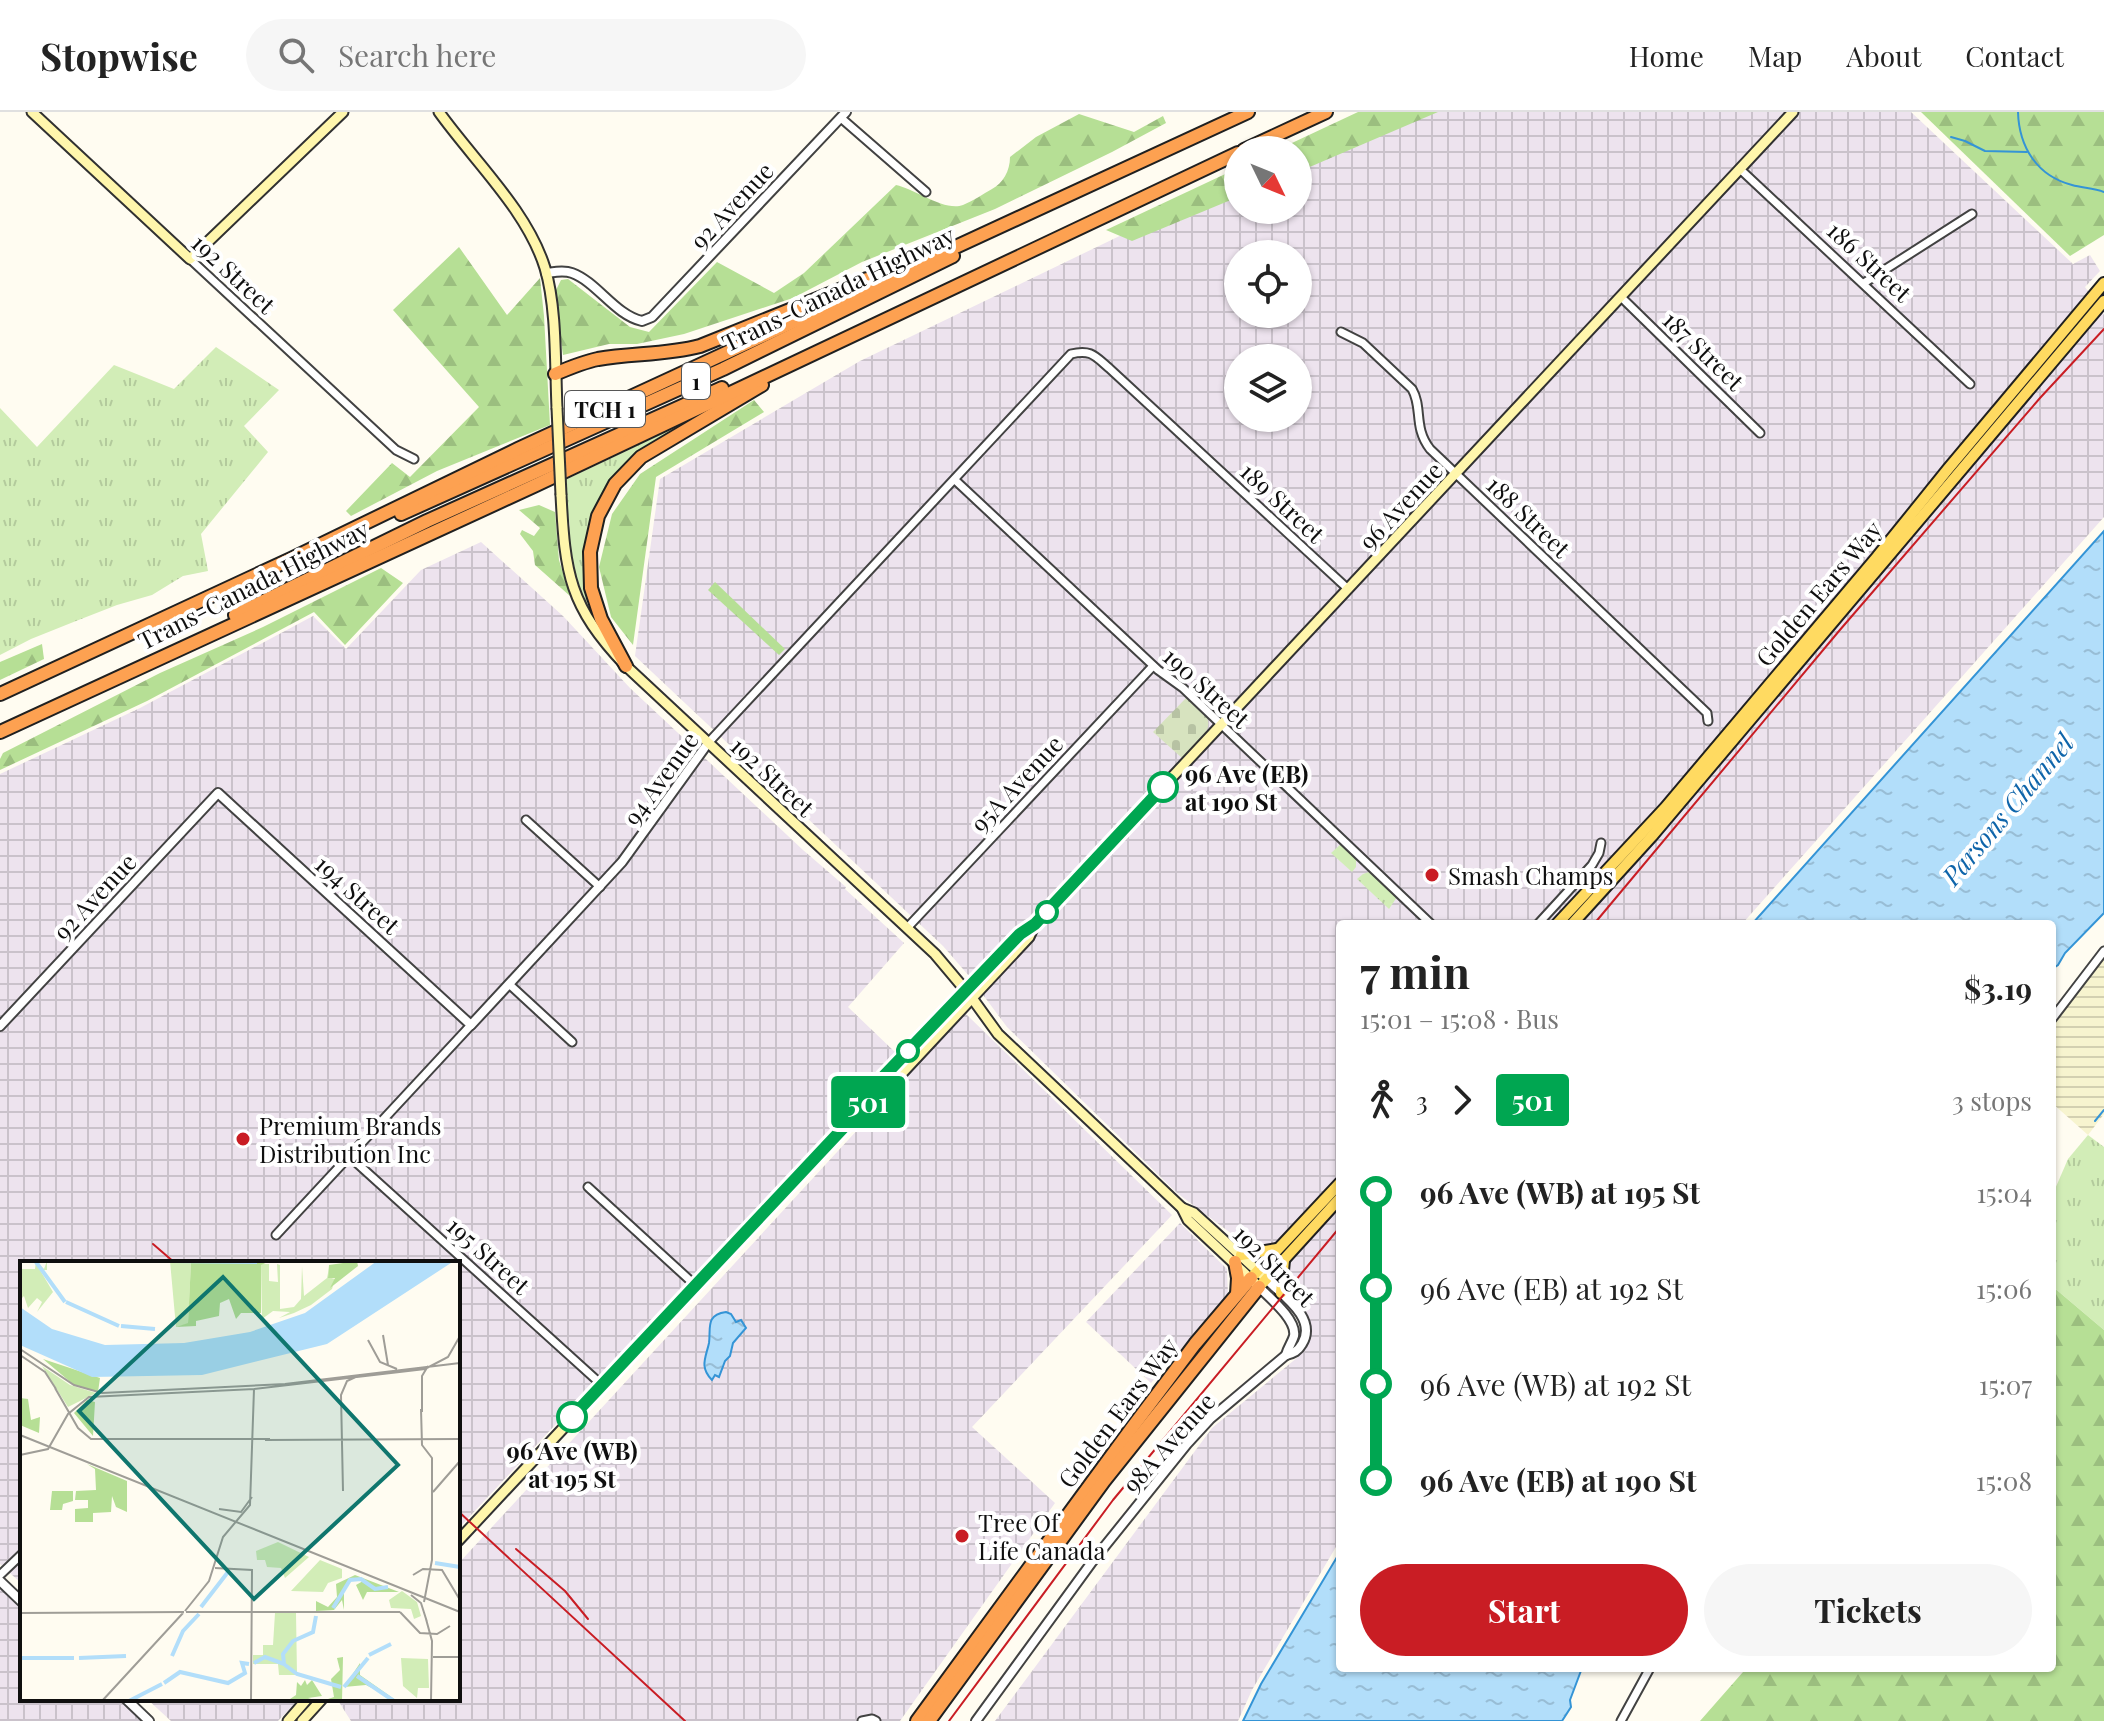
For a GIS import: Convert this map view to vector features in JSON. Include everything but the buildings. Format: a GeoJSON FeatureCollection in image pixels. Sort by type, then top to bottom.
{"type":"FeatureCollection","features":[{"type":"Feature","properties":{"kind":"highway","name":"Trans-Canada Highway"},"geometry":{"type":"LineString","coordinates":[[0,694],[518,449],[1248,112]]}},
{"type":"Feature","properties":{"kind":"highway"},"geometry":{"type":"LineString","coordinates":[[1274,136],[1326,112]]}},
{"type":"Feature","properties":{"kind":"highway","name":"Trans-Canada Highway"},"geometry":{"type":"LineString","coordinates":[[0,732],[536,485],[1224,160]]}},
{"type":"Feature","properties":{"kind":"highway","name":"Trans-Canada Highway"},"geometry":{"type":"LineString","coordinates":[[291,559],[420,506],[723,369],[1093,184]]}},
{"type":"Feature","properties":{"kind":"highway"},"geometry":{"type":"LineString","coordinates":[[555,374],[599,359],[672,353],[700,346],[882,273],[920,262]]}},
{"type":"Feature","properties":{"kind":"highway"},"geometry":{"type":"LineString","coordinates":[[626,666],[601,619],[591,588],[590,552],[598,516],[615,484],[641,457],[826,347]]}},
{"type":"Feature","properties":{"kind":"highway"},"geometry":{"type":"LineString","coordinates":[[1237,1294],[1238,1259]]}},
{"type":"Feature","properties":{"kind":"highway","name":"Golden Ears Way"},"geometry":{"type":"LineString","coordinates":[[917,1721],[1195,1344],[1237,1294],[1259,1279]]}},
{"type":"Feature","properties":{"kind":"highway","name":"Golden Ears Way"},"geometry":{"type":"LineString","coordinates":[[929,1721],[1104,1481],[1259,1279]]}},
{"type":"Feature","properties":{"kind":"main road","name":"192 Street"},"geometry":{"type":"LineString","coordinates":[[32,112],[190,259]]}},
{"type":"Feature","properties":{"kind":"main road"},"geometry":{"type":"LineString","coordinates":[[190,259],[343,112]]}},
{"type":"Feature","properties":{"kind":"main road","name":"192 Street"},"geometry":{"type":"LineString","coordinates":[[439,112],[518,214],[529,231],[546,273],[551,298],[565,552],[575,593],[594,629],[626,666],[935,954],[998,1034],[1182,1208],[1188,1220],[1259,1279]]}},
{"type":"Feature","properties":{"kind":"main road","name":"96 Avenue"},"geometry":{"type":"LineString","coordinates":[[460,1539],[872,1097],[883,1077],[969,994],[1020,934],[1035,924],[1793,112]]}},
{"type":"Feature","properties":{"kind":"main road","name":"Golden Ears Way"},"geometry":{"type":"LineString","coordinates":[[1561,920],[1665,808],[2104,283]]}},
{"type":"Feature","properties":{"kind":"main road","name":"Golden Ears Way"},"geometry":{"type":"LineString","coordinates":[[1576,920],[1643,847],[2104,301]]}},
{"type":"Feature","properties":{"kind":"main road","name":"Golden Ears Way"},"geometry":{"type":"LineString","coordinates":[[1259,1279],[1277,1249],[1336,1187]]}},
{"type":"Feature","properties":{"kind":"main road","name":"Golden Ears Way"},"geometry":{"type":"LineString","coordinates":[[1259,1279],[1284,1260],[1336,1202]]}},
{"type":"Feature","properties":{"kind":"main road"},"geometry":{"type":"LineString","coordinates":[[1238,1259],[1277,1249]]}},
{"type":"Feature","properties":{"kind":"main road"},"geometry":{"type":"LineString","coordinates":[[1281,1293],[1284,1260]]}},
{"type":"Feature","properties":{"kind":"main road"},"geometry":{"type":"LineString","coordinates":[[288,1721],[305,1701]]}},
{"type":"Feature","properties":{"kind":"main road"},"geometry":{"type":"LineString","coordinates":[[302,1721],[320,1701]]}},
{"type":"Feature","properties":{"kind":"street"},"geometry":{"type":"LineString","coordinates":[[844,115],[926,192]]}},
{"type":"Feature","properties":{"kind":"street","name":"92 Avenue"},"geometry":{"type":"LineString","coordinates":[[546,273],[573,273],[629,316],[642,321],[657,313],[844,115]]}},
{"type":"Feature","properties":{"kind":"street","name":"186 Street"},"geometry":{"type":"LineString","coordinates":[[1741,170],[1970,384]]}},
{"type":"Feature","properties":{"kind":"street"},"geometry":{"type":"LineString","coordinates":[[1864,283],[1972,214]]}},
{"type":"Feature","properties":{"kind":"street","name":"192 Street"},"geometry":{"type":"LineString","coordinates":[[190,259],[389,444],[414,459]]}},
{"type":"Feature","properties":{"kind":"street","name":"187 Street"},"geometry":{"type":"LineString","coordinates":[[1621,297],[1760,433]]}},
{"type":"Feature","properties":{"kind":"street","name":"188 Street"},"geometry":{"type":"LineString","coordinates":[[1341,332],[1363,343],[1412,389],[1423,438],[1430,449],[1707,713],[1708,721]]}},
{"type":"Feature","properties":{"kind":"street","name":"94 Avenue"},"geometry":{"type":"LineString","coordinates":[[276,1235],[600,887],[639,841],[708,743],[1071,354],[1083,351]]}},
{"type":"Feature","properties":{"kind":"street","name":"189 Street"},"geometry":{"type":"LineString","coordinates":[[1083,351],[1093,354],[1348,589]]}},
{"type":"Feature","properties":{"kind":"street","name":"190 Street"},"geometry":{"type":"LineString","coordinates":[[955,480],[1153,666],[1183,688],[1427,920]]}},
{"type":"Feature","properties":{"kind":"street","name":"95A Avenue"},"geometry":{"type":"LineString","coordinates":[[907,928],[1153,666]]}},
{"type":"Feature","properties":{"kind":"street","name":"92 Avenue"},"geometry":{"type":"LineString","coordinates":[[0,1026],[218,793]]}},
{"type":"Feature","properties":{"kind":"street","name":"194 Street"},"geometry":{"type":"LineString","coordinates":[[218,793],[471,1025]]}},
{"type":"Feature","properties":{"kind":"street"},"geometry":{"type":"LineString","coordinates":[[526,820],[600,887]]}},
{"type":"Feature","properties":{"kind":"street"},"geometry":{"type":"LineString","coordinates":[[1542,920],[1592,865],[1601,843]]}},
{"type":"Feature","properties":{"kind":"street"},"geometry":{"type":"LineString","coordinates":[[2056,1014],[2104,951]]}},
{"type":"Feature","properties":{"kind":"street"},"geometry":{"type":"LineString","coordinates":[[509,984],[572,1042]]}},
{"type":"Feature","properties":{"kind":"street","name":"195 Street"},"geometry":{"type":"LineString","coordinates":[[349,1156],[602,1385]]}},
{"type":"Feature","properties":{"kind":"street"},"geometry":{"type":"LineString","coordinates":[[588,1187],[695,1285]]}},
{"type":"Feature","properties":{"kind":"street","name":"192 Street"},"geometry":{"type":"LineString","coordinates":[[1259,1279],[1281,1293],[1299,1311],[1307,1329],[1296,1352],[1286,1355],[1294,1335],[1293,1324],[1259,1279]]}},
{"type":"Feature","properties":{"kind":"street","name":"98A Avenue"},"geometry":{"type":"LineString","coordinates":[[976,1721],[1092,1562],[1187,1444],[1210,1419],[1286,1355]]}},
{"type":"Feature","properties":{"kind":"street"},"geometry":{"type":"LineString","coordinates":[[0,1575],[20,1556]]}},
{"type":"Feature","properties":{"kind":"street"},"geometry":{"type":"LineString","coordinates":[[0,1581],[20,1600]]}},
{"type":"Feature","properties":{"kind":"street"},"geometry":{"type":"LineString","coordinates":[[1621,1721],[1648,1672]]}},
{"type":"Feature","properties":{"kind":"street"},"geometry":{"type":"LineString","coordinates":[[128,1701],[149,1721]]}},
{"type":"Feature","properties":{"kind":"street"},"geometry":{"type":"LineString","coordinates":[[862,1721],[876,1721]]}},
{"type":"Feature","properties":{"kind":"shaded area"},"geometry":{"type":"Polygon","coordinates":[[[1378,112],[1911,112],[2073,264],[2090,255],[2100,271],[2085,287],[2104,315],[2104,517],[1746,920],[1336,920],[1336,1547],[1252,1690],[1238,1721],[995,1721],[1212,1428],[1298,1357],[1305,1309],[1299,1294],[1248,1246],[1177,1193],[1007,1027],[943,946],[635,656],[660,479],[860,361],[1224,186],[1224,224],[1312,224],[1312,143],[1378,112]]]}},
{"type":"Feature","properties":{"kind":"shaded area"},"geometry":{"type":"Polygon","coordinates":[[[481,542],[563,616],[630,688],[904,943],[848,1007],[897,1054],[847,1112],[460,1527],[460,1261],[20,1261],[20,1582],[0,1564],[0,774],[140,708],[313,616],[346,649],[421,570],[481,542]]]}},
{"type":"Feature","properties":{"kind":"shaded area"},"geometry":{"type":"Polygon","coordinates":[[[2104,957],[2104,1114],[2088,1135],[2056,1107],[2056,1021],[2104,957]]]}},
{"type":"Feature","properties":{"kind":"shaded area"},"geometry":{"type":"Polygon","coordinates":[[[965,1013],[1172,1215],[972,1427],[1055,1503],[900,1721],[351,1721],[338,1701],[460,1701],[460,1562],[965,1013]]]}},
{"type":"Feature","properties":{"kind":"shaded area"},"geometry":{"type":"Polygon","coordinates":[[[1180,1223],[1227,1269],[1228,1295],[1151,1383],[1086,1322],[1180,1223]]]}},
{"type":"Feature","properties":{"kind":"shaded area"},"geometry":{"type":"Polygon","coordinates":[[[0,1588],[20,1606],[20,1701],[120,1701],[142,1721],[0,1721],[0,1588]]]}},
{"type":"Feature","properties":{"kind":"shaded area"},"geometry":{"type":"Polygon","coordinates":[[[149,1701],[297,1701],[278,1721],[171,1721],[149,1701]]]}},
{"type":"Feature","properties":{"kind":"green space"},"geometry":{"type":"Polygon","coordinates":[[[1358,112],[1438,112],[1312,166],[1312,136],[1307,136],[1358,112]]]}},
{"type":"Feature","properties":{"kind":"green space"},"geometry":{"type":"Polygon","coordinates":[[[1921,112],[2104,112],[2104,235],[2070,256],[1921,112]]]}},
{"type":"Feature","properties":{"kind":"green space"},"geometry":{"type":"Polygon","coordinates":[[[1079,114],[1134,132],[1163,116],[1166,123],[995,209],[862,262],[793,298],[684,334],[637,344],[609,344],[563,355],[554,294],[561,280],[568,279],[630,327],[649,332],[717,262],[774,293],[804,273],[896,185],[939,203],[963,205],[999,183],[1007,172],[1010,157],[1036,137],[1079,114]]]}},
{"type":"Feature","properties":{"kind":"green space"},"geometry":{"type":"Polygon","coordinates":[[[1224,175],[1224,203],[1132,241],[1106,230],[1224,175]]]}},
{"type":"Feature","properties":{"kind":"green space"},"geometry":{"type":"Polygon","coordinates":[[[459,247],[507,315],[540,278],[550,425],[437,471],[351,516],[346,511],[392,463],[410,477],[479,407],[393,310],[459,247]]]}},
{"type":"Feature","properties":{"kind":"green space"},"geometry":{"type":"Polygon","coordinates":[[[2104,289],[2102,297],[1902,534],[1944,479],[2104,289]]]}},
{"type":"Feature","properties":{"kind":"green space"},"geometry":{"type":"Polygon","coordinates":[[[216,347],[279,390],[244,426],[268,452],[201,534],[208,571],[183,576],[152,595],[76,621],[0,655],[0,408],[37,447],[114,365],[174,389],[216,347]]]}},
{"type":"Feature","properties":{"kind":"green space"},"geometry":{"type":"Polygon","coordinates":[[[754,400],[764,412],[656,477],[633,645],[611,617],[599,567],[612,514],[640,474],[754,400]]]}},
{"type":"Feature","properties":{"kind":"green space"},"geometry":{"type":"Polygon","coordinates":[[[693,419],[639,455],[593,522],[597,615],[593,618],[576,585],[567,542],[570,525],[565,480],[693,419]]]}},
{"type":"Feature","properties":{"kind":"green space"},"geometry":{"type":"Polygon","coordinates":[[[539,505],[555,512],[559,560],[570,596],[535,565],[533,551],[520,534],[522,530],[534,536],[540,528],[519,510],[539,505]]]}},
{"type":"Feature","properties":{"kind":"green space"},"geometry":{"type":"Polygon","coordinates":[[[381,568],[403,583],[345,645],[314,612],[147,701],[0,770],[3,753],[160,673],[263,627],[381,568]]]}},
{"type":"Feature","properties":{"kind":"green space"},"geometry":{"type":"Polygon","coordinates":[[[715,582],[785,649],[779,655],[708,590],[715,582]]]}},
{"type":"Feature","properties":{"kind":"green space"},"geometry":{"type":"Polygon","coordinates":[[[42,644],[44,659],[0,680],[0,662],[42,644]]]}},
{"type":"Feature","properties":{"kind":"green space"},"geometry":{"type":"Polygon","coordinates":[[[1186,698],[1204,713],[1208,728],[1182,758],[1153,732],[1186,698]]]}},
{"type":"Feature","properties":{"kind":"green space"},"geometry":{"type":"Polygon","coordinates":[[[1341,844],[1356,858],[1356,867],[1352,872],[1331,853],[1341,844]]]}},
{"type":"Feature","properties":{"kind":"green space"},"geometry":{"type":"Polygon","coordinates":[[[1369,872],[1397,897],[1389,909],[1357,879],[1369,872]]]}},
{"type":"Feature","properties":{"kind":"green space"},"geometry":{"type":"Polygon","coordinates":[[[2088,1135],[2104,1147],[2104,1330],[2056,1289],[2056,1187],[2068,1159],[2088,1135]]]}},
{"type":"Feature","properties":{"kind":"green space"},"geometry":{"type":"Polygon","coordinates":[[[2056,1289],[2104,1330],[2104,1721],[1700,1721],[1743,1672],[2056,1672],[2056,1289]]]}},
{"type":"Feature","properties":{"kind":"water","name":"Parsons Channel"},"geometry":{"type":"Polygon","coordinates":[[[2104,531],[2104,913],[2065,953],[2058,965],[2056,966],[2056,920],[1756,920],[2104,531]]]}},
{"type":"Feature","properties":{"kind":"water"},"geometry":{"type":"Polygon","coordinates":[[[726,1312],[736,1322],[741,1320],[746,1328],[733,1343],[719,1377],[715,1375],[712,1380],[705,1366],[710,1323],[715,1316],[726,1312]]]}},
{"type":"Feature","properties":{"kind":"water"},"geometry":{"type":"Polygon","coordinates":[[[1336,1559],[1336,1672],[1580,1672],[1570,1700],[1571,1707],[1562,1721],[1243,1721],[1261,1684],[1336,1559]]]}},
{"type":"Feature","properties":{"kind":"waterway"},"geometry":{"type":"LineString","coordinates":[[2018,112],[2026,148],[2040,167],[2060,181],[2104,192]]}},
{"type":"Feature","properties":{"kind":"waterway"},"geometry":{"type":"LineString","coordinates":[[1951,137],[1985,151],[2027,152]]}},
{"type":"Feature","properties":{"kind":"waterway"},"geometry":{"type":"LineString","coordinates":[[2095,1121],[2104,1110]]}},
{"type":"Feature","properties":{"kind":"railway"},"geometry":{"type":"LineString","coordinates":[[1597,920],[1839,631],[2040,398],[2104,329]]}},
{"type":"Feature","properties":{"kind":"railway"},"geometry":{"type":"LineString","coordinates":[[949,1721],[1113,1500],[1336,1232]]}},
{"type":"Feature","properties":{"kind":"railway"},"geometry":{"type":"LineString","coordinates":[[153,1244],[173,1261]]}},
{"type":"Feature","properties":{"kind":"railway"},"geometry":{"type":"LineString","coordinates":[[460,1513],[685,1721]]}},
{"type":"Feature","properties":{"kind":"railway"},"geometry":{"type":"LineString","coordinates":[[516,1549],[565,1591],[588,1619]]}},
{"type":"Feature","properties":{"kind":"bus line","name":"501"},"geometry":{"type":"LineString","coordinates":[[572,1417],[872,1097],[883,1077],[1020,934],[1035,924],[1163,787]]}},
{"type":"Feature","properties":{"kind":"place","name":"96 Ave (EB) at 190 St"},"geometry":{"type":"Point","coordinates":[1163,787]}},
{"type":"Feature","properties":{"kind":"place","name":"Smash Champs"},"geometry":{"type":"Point","coordinates":[1432,875]}},
{"type":"Feature","properties":{"kind":"place","name":"Premium Brands Distribution Inc"},"geometry":{"type":"Point","coordinates":[243,1139]}},
{"type":"Feature","properties":{"kind":"place","name":"96 Ave (WB) at 195 St"},"geometry":{"type":"Point","coordinates":[572,1417]}},
{"type":"Feature","properties":{"kind":"place","name":"Tree Of Life Canada"},"geometry":{"type":"Point","coordinates":[962,1536]}}]}
